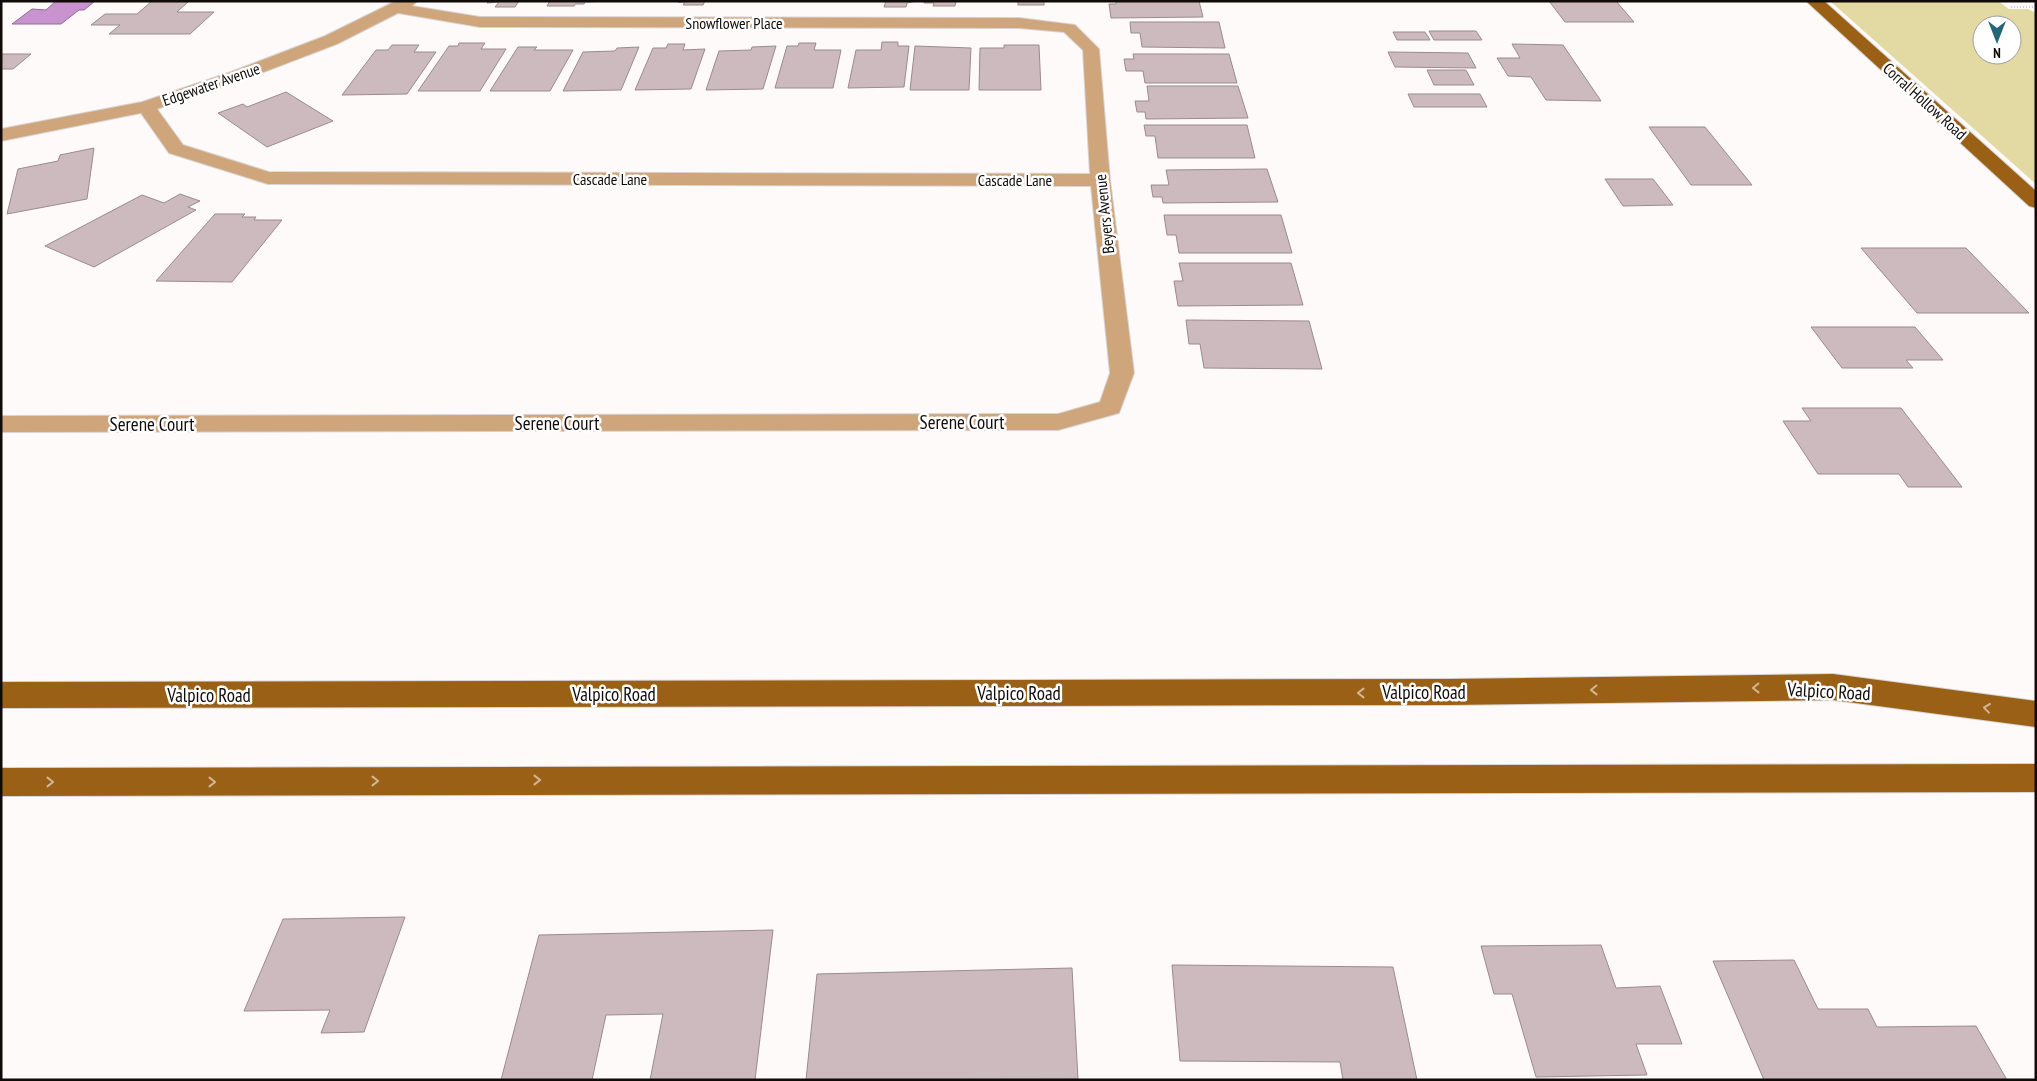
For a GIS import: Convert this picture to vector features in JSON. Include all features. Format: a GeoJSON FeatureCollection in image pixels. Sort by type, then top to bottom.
{"type":"FeatureCollection","features":[{"type":"Feature","properties":{"kind":"main road","name":"Corral Hollow Road"},"geometry":{"type":"LineString","coordinates":[[1814,1],[2036,202]]}},
{"type":"Feature","properties":{"kind":"main road","name":"Valpico Road"},"geometry":{"type":"LineString","coordinates":[[1,695],[1439,692],[1833,687],[2036,714]]}},
{"type":"Feature","properties":{"kind":"main road"},"geometry":{"type":"LineString","coordinates":[[1,782],[2036,778]]}},
{"type":"Feature","properties":{"kind":"street","name":"Snowflower Place"},"geometry":{"type":"LineString","coordinates":[[404,4],[480,22],[1019,23],[1069,28]]}},
{"type":"Feature","properties":{"kind":"street","name":"Edgewater Avenue"},"geometry":{"type":"LineString","coordinates":[[1,135],[146,107],[237,76],[331,40],[404,4]]}},
{"type":"Feature","properties":{"kind":"street","name":"Beyers Avenue"},"geometry":{"type":"LineString","coordinates":[[1069,28],[1091,49],[1100,180],[1122,373],[1110,407]]}},
{"type":"Feature","properties":{"kind":"street","name":"Cascade Lane"},"geometry":{"type":"LineString","coordinates":[[146,107],[176,150],[268,178],[1100,180]]}},
{"type":"Feature","properties":{"kind":"street","name":"Serene Court"},"geometry":{"type":"LineString","coordinates":[[1,424],[1058,422],[1110,407]]}},
{"type":"Feature","properties":{"kind":"path"},"geometry":{"type":"LineString","coordinates":[[2011,7],[2036,7]]}},
{"type":"Feature","properties":{"kind":"shaded area"},"geometry":{"type":"Polygon","coordinates":[[[56,1],[95,1],[84,10],[79,10],[61,24],[12,24],[32,9],[46,10],[56,1]]]}},
{"type":"Feature","properties":{"kind":"shaded area"},"geometry":{"type":"Polygon","coordinates":[[[1830,1],[1998,1],[2009,9],[2028,9],[2036,13],[2036,184],[1830,1]]]}},
{"type":"Feature","properties":{"kind":"building"},"geometry":{"type":"Polygon","coordinates":[[[152,1],[189,1],[177,12],[214,12],[190,34],[109,34],[120,25],[91,25],[105,14],[137,14],[152,1]]]}},
{"type":"Feature","properties":{"kind":"building"},"geometry":{"type":"Polygon","coordinates":[[[488,1],[519,1],[515,7],[495,7],[499,2],[487,3],[488,1]]]}},
{"type":"Feature","properties":{"kind":"building"},"geometry":{"type":"Polygon","coordinates":[[[550,1],[607,1],[585,2],[584,4],[575,4],[574,6],[547,6],[550,1]]]}},
{"type":"Feature","properties":{"kind":"building"},"geometry":{"type":"Polygon","coordinates":[[[705,1],[703,5],[683,5],[685,2],[678,2],[705,1]]]}},
{"type":"Feature","properties":{"kind":"building"},"geometry":{"type":"Polygon","coordinates":[[[886,1],[916,1],[907,3],[906,7],[884,7],[886,1]]]}},
{"type":"Feature","properties":{"kind":"building"},"geometry":{"type":"Polygon","coordinates":[[[924,1],[956,1],[955,6],[933,6],[934,3],[924,3],[924,1]]]}},
{"type":"Feature","properties":{"kind":"building"},"geometry":{"type":"Polygon","coordinates":[[[1018,1],[1044,1],[1044,5],[1018,5],[1018,1]]]}},
{"type":"Feature","properties":{"kind":"building"},"geometry":{"type":"Polygon","coordinates":[[[1116,1],[1199,1],[1203,17],[1111,18],[1109,4],[1116,4],[1116,1]]]}},
{"type":"Feature","properties":{"kind":"building"},"geometry":{"type":"Polygon","coordinates":[[[1549,1],[1616,1],[1634,22],[1565,22],[1549,1]]]}},
{"type":"Feature","properties":{"kind":"building"},"geometry":{"type":"Polygon","coordinates":[[[1130,22],[1219,22],[1225,48],[1142,47],[1140,33],[1131,33],[1130,22]]]}},
{"type":"Feature","properties":{"kind":"building"},"geometry":{"type":"Polygon","coordinates":[[[1429,31],[1476,31],[1482,40],[1434,40],[1429,31]]]}},
{"type":"Feature","properties":{"kind":"building"},"geometry":{"type":"Polygon","coordinates":[[[1393,32],[1425,32],[1430,40],[1397,40],[1393,32]]]}},
{"type":"Feature","properties":{"kind":"building"},"geometry":{"type":"Polygon","coordinates":[[[882,42],[898,42],[898,46],[909,46],[904,87],[848,88],[856,50],[881,50],[882,42]]]}},
{"type":"Feature","properties":{"kind":"building"},"geometry":{"type":"Polygon","coordinates":[[[459,43],[485,43],[481,49],[506,49],[480,91],[418,91],[449,46],[458,46],[459,43]]]}},
{"type":"Feature","properties":{"kind":"building"},"geometry":{"type":"Polygon","coordinates":[[[799,43],[816,43],[814,50],[841,50],[833,88],[775,88],[787,46],[798,46],[799,43]]]}},
{"type":"Feature","properties":{"kind":"building"},"geometry":{"type":"Polygon","coordinates":[[[668,44],[685,44],[683,50],[705,49],[691,89],[635,90],[653,48],[666,48],[668,44]]]}},
{"type":"Feature","properties":{"kind":"building"},"geometry":{"type":"Polygon","coordinates":[[[1512,44],[1563,45],[1601,101],[1546,100],[1531,77],[1508,76],[1497,58],[1520,58],[1512,44]]]}},
{"type":"Feature","properties":{"kind":"building"},"geometry":{"type":"Polygon","coordinates":[[[392,45],[419,45],[414,52],[436,52],[407,94],[342,95],[376,50],[388,50],[392,45]]]}},
{"type":"Feature","properties":{"kind":"building"},"geometry":{"type":"Polygon","coordinates":[[[1004,45],[1039,45],[1041,90],[979,90],[980,48],[1004,48],[1004,45]]]}},
{"type":"Feature","properties":{"kind":"building"},"geometry":{"type":"Polygon","coordinates":[[[776,46],[763,89],[706,90],[719,51],[751,50],[752,47],[776,46]]]}},
{"type":"Feature","properties":{"kind":"building"},"geometry":{"type":"Polygon","coordinates":[[[915,46],[971,48],[969,90],[910,90],[915,46]]]}},
{"type":"Feature","properties":{"kind":"building"},"geometry":{"type":"Polygon","coordinates":[[[518,47],[537,47],[534,50],[573,50],[550,91],[490,91],[518,47]]]}},
{"type":"Feature","properties":{"kind":"building"},"geometry":{"type":"Polygon","coordinates":[[[639,47],[621,90],[563,91],[583,52],[615,51],[617,48],[639,47]]]}},
{"type":"Feature","properties":{"kind":"building"},"geometry":{"type":"Polygon","coordinates":[[[1388,52],[1468,53],[1476,68],[1395,67],[1388,52]]]}},
{"type":"Feature","properties":{"kind":"building"},"geometry":{"type":"Polygon","coordinates":[[[1,54],[31,54],[13,69],[1,69],[1,54]]]}},
{"type":"Feature","properties":{"kind":"building"},"geometry":{"type":"Polygon","coordinates":[[[1133,54],[1229,54],[1237,83],[1145,83],[1143,71],[1126,71],[1124,59],[1134,59],[1133,54]]]}},
{"type":"Feature","properties":{"kind":"building"},"geometry":{"type":"Polygon","coordinates":[[[1427,70],[1466,70],[1474,85],[1434,85],[1427,70]]]}},
{"type":"Feature","properties":{"kind":"building"},"geometry":{"type":"Polygon","coordinates":[[[1147,86],[1238,86],[1248,118],[1146,119],[1145,112],[1137,112],[1135,101],[1149,101],[1147,86]]]}},
{"type":"Feature","properties":{"kind":"building"},"geometry":{"type":"Polygon","coordinates":[[[286,92],[333,121],[267,147],[218,113],[243,104],[247,107],[286,92]]]}},
{"type":"Feature","properties":{"kind":"building"},"geometry":{"type":"Polygon","coordinates":[[[1408,94],[1480,94],[1487,107],[1414,107],[1408,94]]]}},
{"type":"Feature","properties":{"kind":"building"},"geometry":{"type":"Polygon","coordinates":[[[1144,125],[1247,125],[1255,158],[1158,158],[1155,136],[1146,136],[1144,125]]]}},
{"type":"Feature","properties":{"kind":"building"},"geometry":{"type":"Polygon","coordinates":[[[1649,127],[1705,127],[1752,185],[1691,185],[1649,127]]]}},
{"type":"Feature","properties":{"kind":"building"},"geometry":{"type":"Polygon","coordinates":[[[94,148],[87,199],[7,214],[18,169],[58,161],[60,155],[94,148]]]}},
{"type":"Feature","properties":{"kind":"building"},"geometry":{"type":"Polygon","coordinates":[[[1267,169],[1278,202],[1163,203],[1162,197],[1153,197],[1151,185],[1169,185],[1166,170],[1267,169]]]}},
{"type":"Feature","properties":{"kind":"building"},"geometry":{"type":"Polygon","coordinates":[[[1605,179],[1653,179],[1673,205],[1623,206],[1605,179]]]}},
{"type":"Feature","properties":{"kind":"building"},"geometry":{"type":"Polygon","coordinates":[[[180,194],[200,201],[188,207],[196,210],[94,267],[45,246],[142,195],[164,203],[180,194]]]}},
{"type":"Feature","properties":{"kind":"building"},"geometry":{"type":"Polygon","coordinates":[[[215,214],[245,214],[242,217],[256,217],[254,220],[282,220],[232,282],[156,281],[215,214]]]}},
{"type":"Feature","properties":{"kind":"building"},"geometry":{"type":"Polygon","coordinates":[[[1164,215],[1281,215],[1292,253],[1179,253],[1176,235],[1167,235],[1164,215]]]}},
{"type":"Feature","properties":{"kind":"building"},"geometry":{"type":"Polygon","coordinates":[[[1861,248],[1966,248],[2029,313],[1917,313],[1861,248]]]}},
{"type":"Feature","properties":{"kind":"building"},"geometry":{"type":"Polygon","coordinates":[[[1179,263],[1291,263],[1303,305],[1178,306],[1174,281],[1183,281],[1179,263]]]}},
{"type":"Feature","properties":{"kind":"building"},"geometry":{"type":"Polygon","coordinates":[[[1186,320],[1309,321],[1322,369],[1204,368],[1200,344],[1189,344],[1186,320]]]}},
{"type":"Feature","properties":{"kind":"building"},"geometry":{"type":"Polygon","coordinates":[[[1811,327],[1915,327],[1943,360],[1906,360],[1913,368],[1842,368],[1811,327]]]}},
{"type":"Feature","properties":{"kind":"building"},"geometry":{"type":"Polygon","coordinates":[[[1802,408],[1901,408],[1962,487],[1908,487],[1899,474],[1818,474],[1783,421],[1811,421],[1802,408]]]}},
{"type":"Feature","properties":{"kind":"building"},"geometry":{"type":"Polygon","coordinates":[[[405,917],[364,1032],[321,1033],[330,1010],[244,1011],[283,919],[405,917]]]}},
{"type":"Feature","properties":{"kind":"building"},"geometry":{"type":"Polygon","coordinates":[[[773,930],[755,1080],[650,1080],[663,1014],[606,1015],[592,1080],[501,1080],[539,935],[773,930]]]}},
{"type":"Feature","properties":{"kind":"building"},"geometry":{"type":"Polygon","coordinates":[[[1601,945],[1616,988],[1660,986],[1682,1044],[1636,1044],[1647,1075],[1536,1077],[1512,994],[1494,994],[1481,946],[1601,945]]]}},
{"type":"Feature","properties":{"kind":"building"},"geometry":{"type":"Polygon","coordinates":[[[1794,960],[1818,1009],[1868,1009],[1877,1027],[1976,1026],[2007,1080],[1764,1080],[1713,961],[1794,960]]]}},
{"type":"Feature","properties":{"kind":"building"},"geometry":{"type":"Polygon","coordinates":[[[1172,965],[1393,967],[1417,1080],[1343,1080],[1340,1062],[1180,1061],[1172,965]]]}},
{"type":"Feature","properties":{"kind":"building"},"geometry":{"type":"Polygon","coordinates":[[[1072,968],[1078,1079],[806,1080],[817,974],[1072,968]]]}}]}
